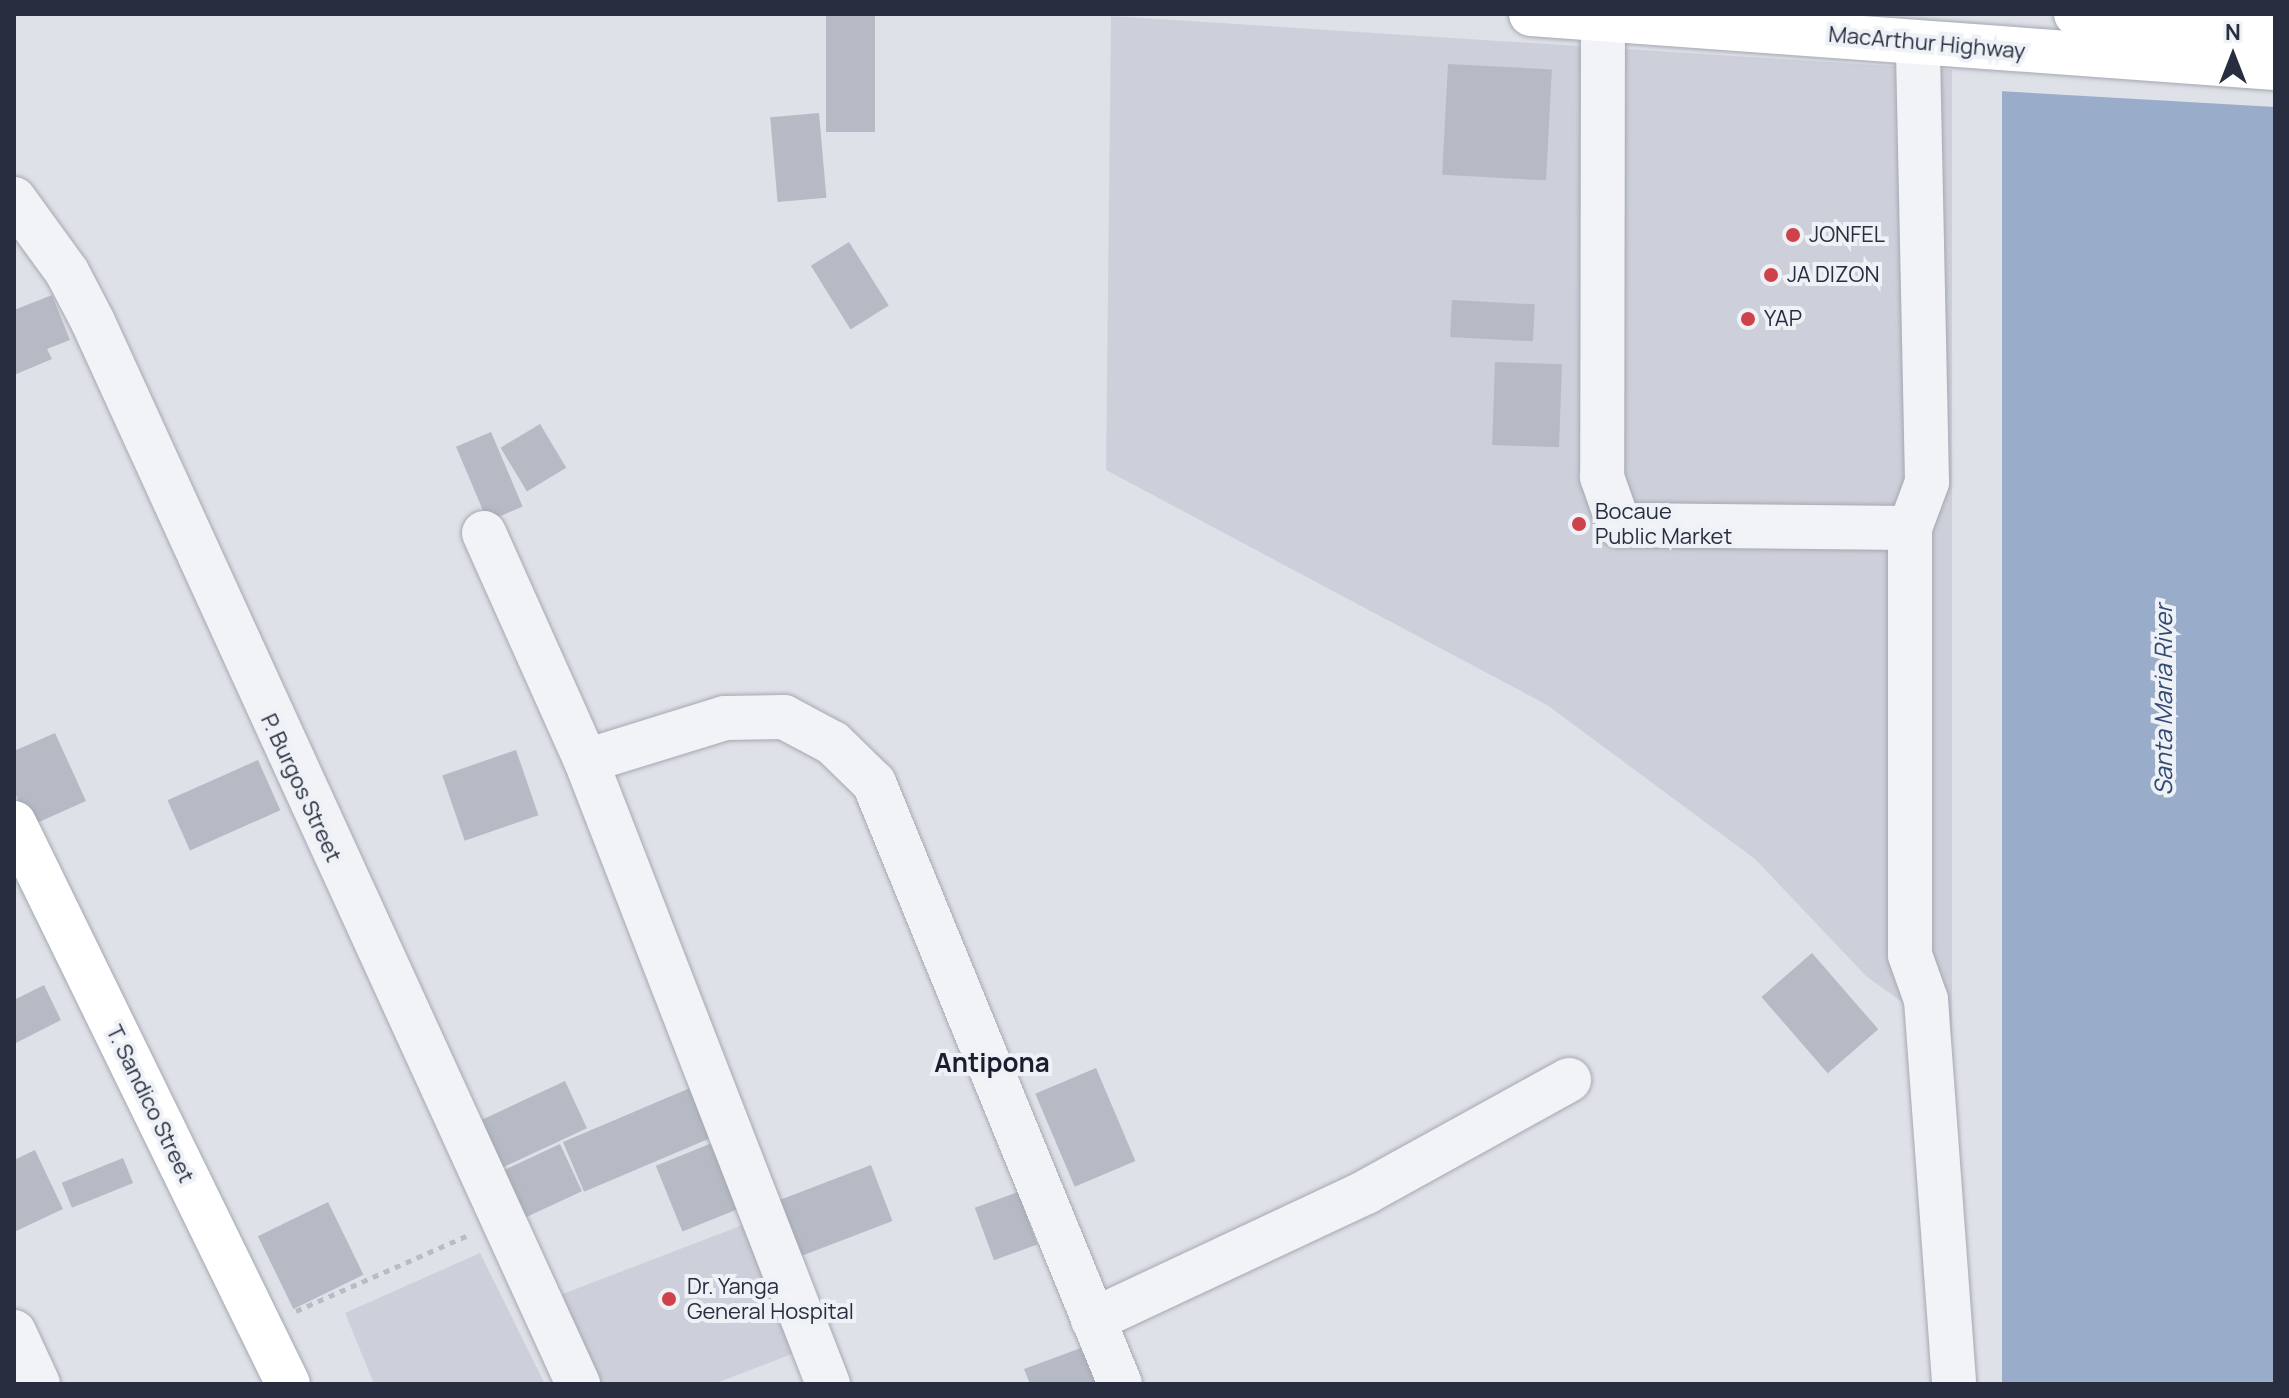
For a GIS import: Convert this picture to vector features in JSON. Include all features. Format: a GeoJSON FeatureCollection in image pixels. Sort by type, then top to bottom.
{"type":"FeatureCollection","features":[{"type":"Feature","properties":{"kind":"main road","name":"MacArthur Highway"},"geometry":{"type":"LineString","coordinates":[[1531,14],[2275,68]]}},
{"type":"Feature","properties":{"kind":"main road"},"geometry":{"type":"LineString","coordinates":[[2076,14],[2275,30]]}},
{"type":"Feature","properties":{"kind":"main road","name":"T. Sandico Street"},"geometry":{"type":"LineString","coordinates":[[14,823],[288,1384]]}},
{"type":"Feature","properties":{"kind":"street"},"geometry":{"type":"LineString","coordinates":[[1603,18],[1602,477],[1619,525],[1910,528]]}},
{"type":"Feature","properties":{"kind":"street"},"geometry":{"type":"LineString","coordinates":[[1938,44],[1927,482],[1910,528],[1910,955],[1926,1000],[1954,1384]]}},
{"type":"Feature","properties":{"kind":"street","name":"P. Burgos Street"},"geometry":{"type":"LineString","coordinates":[[14,199],[67,272],[93,322],[500,1221],[578,1384]]}},
{"type":"Feature","properties":{"kind":"street"},"geometry":{"type":"LineString","coordinates":[[484,533],[586,761],[828,1384]]}},
{"type":"Feature","properties":{"kind":"street"},"geometry":{"type":"LineString","coordinates":[[586,761],[725,718],[784,717],[833,743],[874,783],[1120,1384]]}},
{"type":"Feature","properties":{"kind":"street"},"geometry":{"type":"LineString","coordinates":[[1093,1320],[1366,1192],[1569,1080]]}},
{"type":"Feature","properties":{"kind":"street"},"geometry":{"type":"LineString","coordinates":[[14,1332],[38,1384]]}},
{"type":"Feature","properties":{"kind":"path"},"geometry":{"type":"LineString","coordinates":[[259,1327],[500,1221]]}},
{"type":"Feature","properties":{"kind":"shaded area","name":"Bocaue Public Market"},"geometry":{"type":"Polygon","coordinates":[[[1111,16],[1952,70],[1952,1038],[1866,976],[1755,859],[1547,705],[1106,470],[1111,16]]]}},
{"type":"Feature","properties":{"kind":"shaded area","name":"Dr. Yanga General Hospital"},"geometry":{"type":"Polygon","coordinates":[[[748,1223],[797,1352],[714,1384],[595,1384],[560,1295],[748,1223]]]}},
{"type":"Feature","properties":{"kind":"shaded area"},"geometry":{"type":"Polygon","coordinates":[[[480,1253],[545,1384],[374,1384],[345,1313],[480,1253]]]}},
{"type":"Feature","properties":{"kind":"water","name":"Santa Maria River"},"geometry":{"type":"Polygon","coordinates":[[[2002,14],[2275,14],[2275,1384],[2002,1384],[2002,14]]]}},
{"type":"Feature","properties":{"kind":"pier"},"geometry":{"type":"Polygon","coordinates":[[[1998,14],[2275,14],[2275,107],[1998,91],[1998,14]]]}},
{"type":"Feature","properties":{"kind":"building"},"geometry":{"type":"Polygon","coordinates":[[[826,14],[875,14],[875,132],[826,132],[826,14]]]}},
{"type":"Feature","properties":{"kind":"building"},"geometry":{"type":"Polygon","coordinates":[[[1448,64],[1552,69],[1546,180],[1442,175],[1448,64]]]}},
{"type":"Feature","properties":{"kind":"building"},"geometry":{"type":"Polygon","coordinates":[[[819,113],[826,198],[778,202],[770,117],[819,113]]]}},
{"type":"Feature","properties":{"kind":"building"},"geometry":{"type":"Polygon","coordinates":[[[849,242],[889,306],[851,329],[811,266],[849,242]]]}},
{"type":"Feature","properties":{"kind":"building"},"geometry":{"type":"Polygon","coordinates":[[[52,295],[70,340],[47,349],[52,359],[14,375],[14,310],[52,295]]]}},
{"type":"Feature","properties":{"kind":"building"},"geometry":{"type":"Polygon","coordinates":[[[1452,300],[1535,304],[1533,341],[1450,337],[1452,300]]]}},
{"type":"Feature","properties":{"kind":"building"},"geometry":{"type":"Polygon","coordinates":[[[1495,362],[1562,364],[1559,447],[1492,445],[1495,362]]]}},
{"type":"Feature","properties":{"kind":"building"},"geometry":{"type":"Polygon","coordinates":[[[540,424],[566,468],[527,491],[501,448],[540,424]]]}},
{"type":"Feature","properties":{"kind":"building"},"geometry":{"type":"Polygon","coordinates":[[[491,432],[523,507],[488,521],[456,447],[491,432]]]}},
{"type":"Feature","properties":{"kind":"building"},"geometry":{"type":"Polygon","coordinates":[[[55,733],[86,801],[30,826],[14,791],[14,751],[55,733]]]}},
{"type":"Feature","properties":{"kind":"building"},"geometry":{"type":"Polygon","coordinates":[[[516,750],[538,815],[465,841],[442,775],[516,750]]]}},
{"type":"Feature","properties":{"kind":"building"},"geometry":{"type":"Polygon","coordinates":[[[258,760],[280,810],[190,851],[168,800],[258,760]]]}},
{"type":"Feature","properties":{"kind":"building"},"geometry":{"type":"Polygon","coordinates":[[[1812,953],[1878,1029],[1828,1073],[1761,997],[1812,953]]]}},
{"type":"Feature","properties":{"kind":"building"},"geometry":{"type":"Polygon","coordinates":[[[44,985],[61,1020],[14,1044],[14,1000],[44,985]]]}},
{"type":"Feature","properties":{"kind":"building"},"geometry":{"type":"Polygon","coordinates":[[[1096,1068],[1135,1161],[1075,1187],[1035,1094],[1096,1068]]]}},
{"type":"Feature","properties":{"kind":"building"},"geometry":{"type":"Polygon","coordinates":[[[565,1081],[587,1128],[497,1170],[475,1123],[565,1081]]]}},
{"type":"Feature","properties":{"kind":"building"},"geometry":{"type":"Polygon","coordinates":[[[690,1088],[711,1138],[584,1192],[563,1142],[690,1088]]]}},
{"type":"Feature","properties":{"kind":"building"},"geometry":{"type":"Polygon","coordinates":[[[717,1141],[744,1207],[682,1232],[656,1166],[717,1141]]]}},
{"type":"Feature","properties":{"kind":"building"},"geometry":{"type":"Polygon","coordinates":[[[560,1144],[582,1191],[517,1222],[495,1174],[560,1144]]]}},
{"type":"Feature","properties":{"kind":"building"},"geometry":{"type":"Polygon","coordinates":[[[35,1150],[63,1209],[14,1232],[14,1160],[35,1150]]]}},
{"type":"Feature","properties":{"kind":"building"},"geometry":{"type":"Polygon","coordinates":[[[123,1158],[133,1183],[72,1208],[62,1183],[123,1158]]]}},
{"type":"Feature","properties":{"kind":"building"},"geometry":{"type":"Polygon","coordinates":[[[871,1165],[893,1221],[797,1258],[776,1202],[871,1165]]]}},
{"type":"Feature","properties":{"kind":"building"},"geometry":{"type":"Polygon","coordinates":[[[1018,1192],[1037,1245],[994,1260],[975,1208],[1018,1192]]]}},
{"type":"Feature","properties":{"kind":"building"},"geometry":{"type":"Polygon","coordinates":[[[328,1202],[364,1275],[293,1309],[258,1236],[328,1202]]]}},
{"type":"Feature","properties":{"kind":"building"},"geometry":{"type":"Polygon","coordinates":[[[1089,1345],[1104,1384],[1030,1384],[1024,1369],[1089,1345]]]}},
{"type":"Feature","properties":{"kind":"place","name":"JONFEL"},"geometry":{"type":"Point","coordinates":[1793,235]}},
{"type":"Feature","properties":{"kind":"place","name":"JA DIZON"},"geometry":{"type":"Point","coordinates":[1771,275]}},
{"type":"Feature","properties":{"kind":"place","name":"YAP"},"geometry":{"type":"Point","coordinates":[1748,319]}},
{"type":"Feature","properties":{"kind":"place","name":"Bocaue Public Market"},"geometry":{"type":"Point","coordinates":[1579,524]}},
{"type":"Feature","properties":{"kind":"place","name":"Dr. Yanga General Hospital"},"geometry":{"type":"Point","coordinates":[669,1299]}},
{"type":"Feature","properties":{"kind":"district","name":"Antipona"},"geometry":{"type":"Point","coordinates":[992,1063]}}]}
